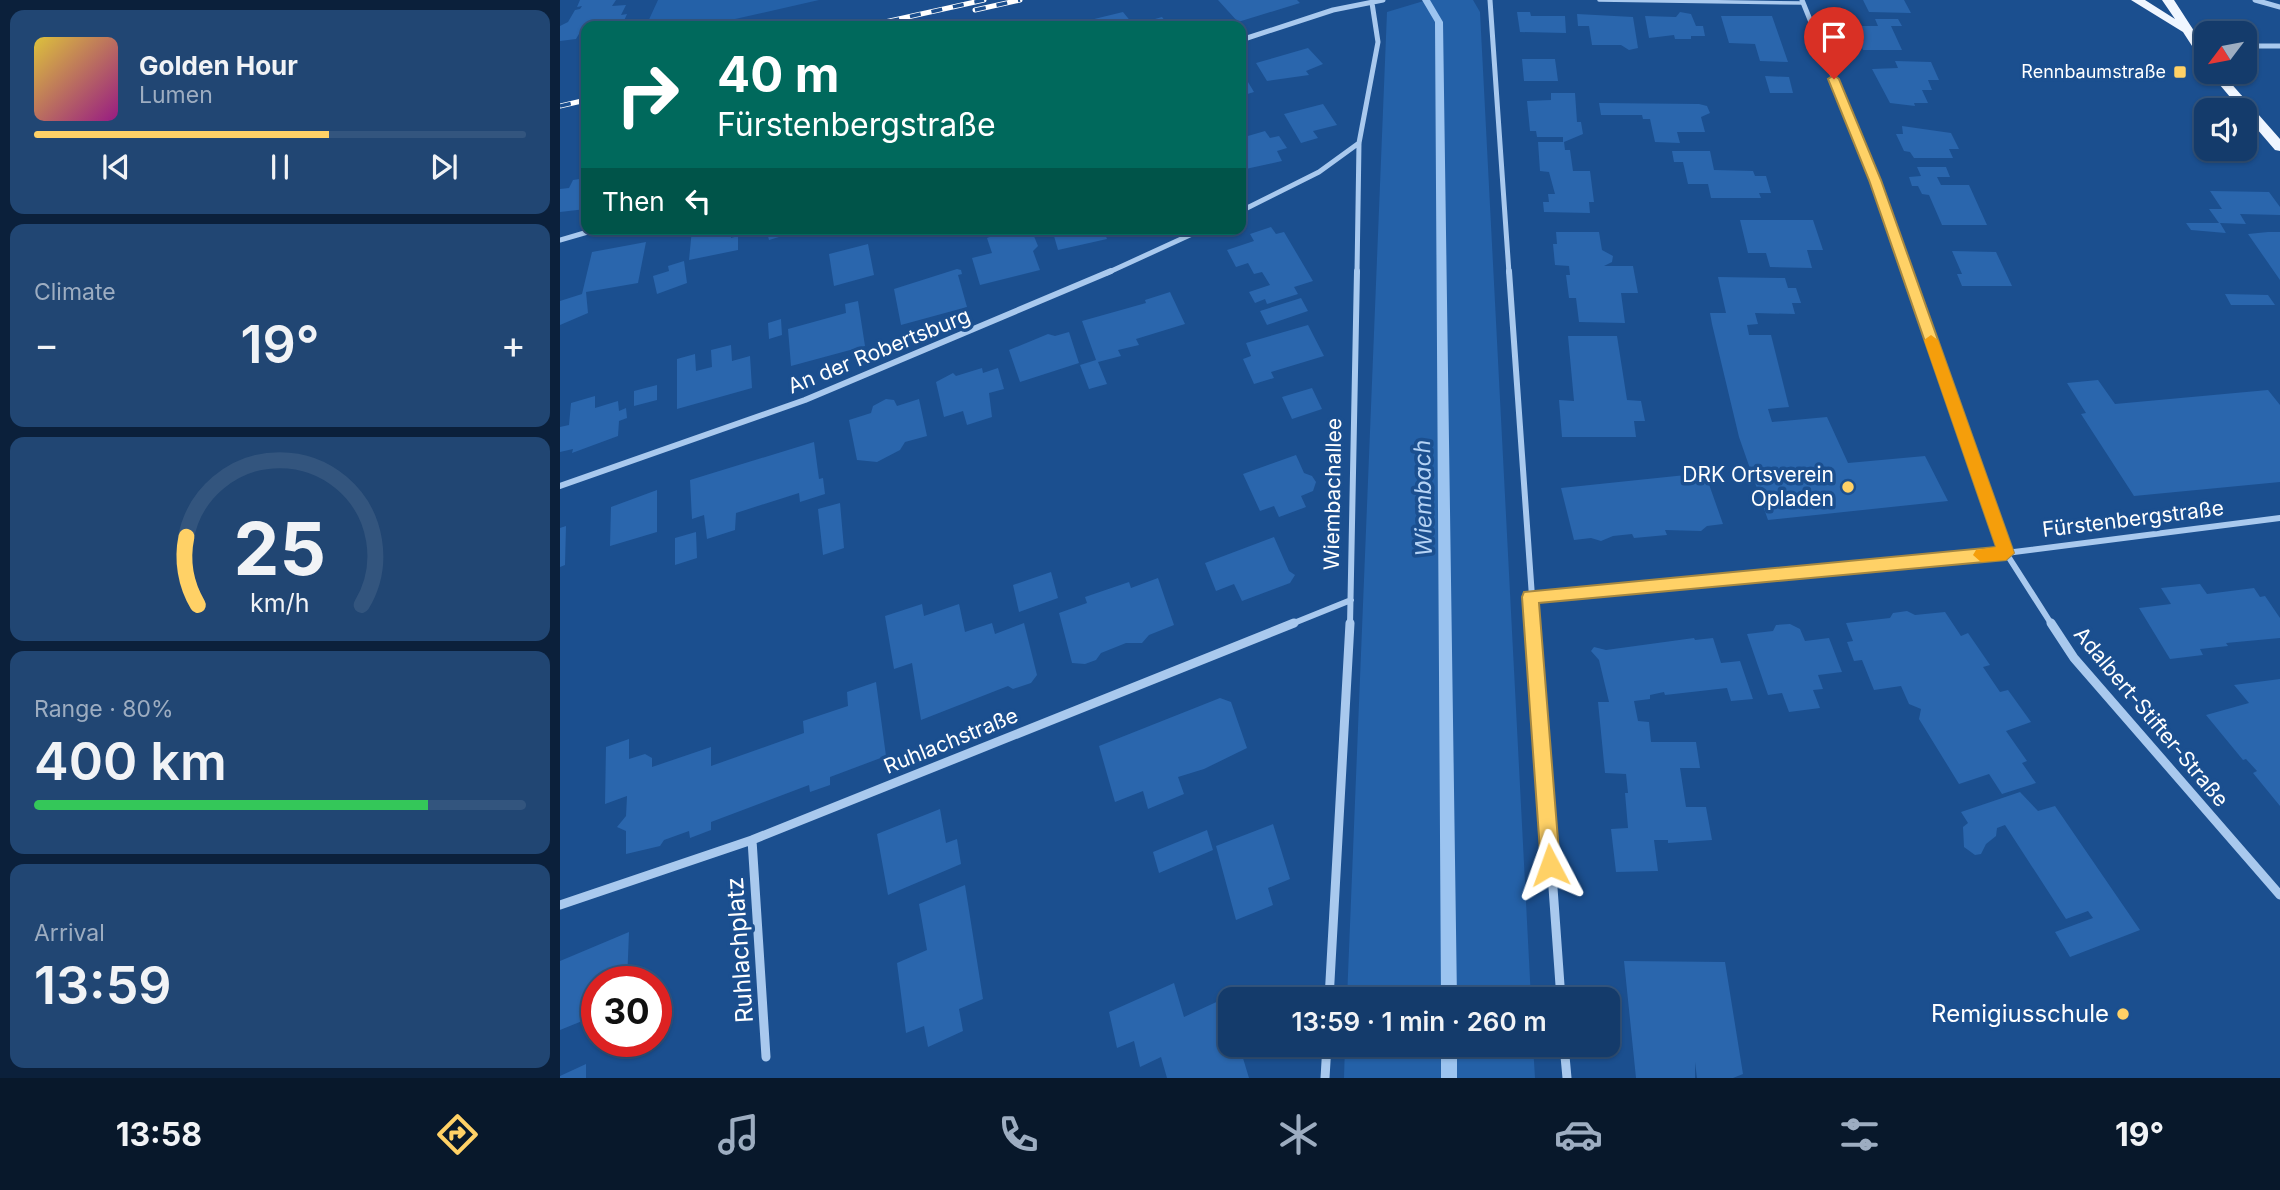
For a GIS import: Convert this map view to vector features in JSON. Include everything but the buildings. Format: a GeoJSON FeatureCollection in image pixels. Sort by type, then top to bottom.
{"type":"FeatureCollection","features":[{"type":"Feature","properties":{"kind":"main road"},"geometry":{"type":"LineString","coordinates":[[2137,0],[2189,33]]}},
{"type":"Feature","properties":{"kind":"main road"},"geometry":{"type":"LineString","coordinates":[[2168,0],[2194,40]]}},
{"type":"Feature","properties":{"kind":"main road"},"geometry":{"type":"LineString","coordinates":[[2225,84],[2280,147]]}},
{"type":"Feature","properties":{"kind":"street"},"geometry":{"type":"LineString","coordinates":[[1246,38],[1341,8],[1383,0]]}},
{"type":"Feature","properties":{"kind":"street"},"geometry":{"type":"LineString","coordinates":[[1490,0],[1559,987]]}},
{"type":"Feature","properties":{"kind":"street"},"geometry":{"type":"LineString","coordinates":[[2255,0],[2280,7]]}},
{"type":"Feature","properties":{"kind":"street","name":"Adalbert-Stifter-Straße"},"geometry":{"type":"LineString","coordinates":[[1803,1],[1875,180],[2006,553],[2074,658],[2280,895]]}},
{"type":"Feature","properties":{"kind":"street","name":"Wiembachallee"},"geometry":{"type":"LineString","coordinates":[[1330,987],[1350,600],[1359,143],[1378,41],[1372,3]]}},
{"type":"Feature","properties":{"kind":"street"},"geometry":{"type":"LineString","coordinates":[[2258,46],[2280,46]]}},
{"type":"Feature","properties":{"kind":"street"},"geometry":{"type":"LineString","coordinates":[[1246,208],[1319,172],[1359,143]]}},
{"type":"Feature","properties":{"kind":"street"},"geometry":{"type":"LineString","coordinates":[[560,240],[581,234]]}},
{"type":"Feature","properties":{"kind":"street","name":"An der Robertsburg"},"geometry":{"type":"LineString","coordinates":[[560,486],[752,420],[900,363],[1070,292],[1190,235]]}},
{"type":"Feature","properties":{"kind":"street","name":"Fürstenbergstraße"},"geometry":{"type":"LineString","coordinates":[[1530,597],[2006,553],[2280,517]]}},
{"type":"Feature","properties":{"kind":"street","name":"Ruhlachstraße"},"geometry":{"type":"LineString","coordinates":[[560,905],[752,840],[1350,600]]}},
{"type":"Feature","properties":{"kind":"street","name":"Ruhlachplatz"},"geometry":{"type":"LineString","coordinates":[[752,840],[766,1057]]}},
{"type":"Feature","properties":{"kind":"street"},"geometry":{"type":"LineString","coordinates":[[1325,1078],[1326,1057]]}},
{"type":"Feature","properties":{"kind":"street"},"geometry":{"type":"LineString","coordinates":[[1565,1057],[1566,1078]]}},
{"type":"Feature","properties":{"kind":"lane"},"geometry":{"type":"LineString","coordinates":[[1599,0],[1803,1]]}},
{"type":"Feature","properties":{"kind":"shaded area"},"geometry":{"type":"Polygon","coordinates":[[[658,0],[819,0],[726,21],[648,21],[658,0]]]}},
{"type":"Feature","properties":{"kind":"shaded area"},"geometry":{"type":"Polygon","coordinates":[[[1427,0],[1473,0],[1480,12],[1530,987],[1347,987],[1387,12],[1427,0]]]}},
{"type":"Feature","properties":{"kind":"shaded area"},"geometry":{"type":"Polygon","coordinates":[[[1345,1057],[1534,1057],[1535,1078],[1344,1078],[1345,1057]]]}},
{"type":"Feature","properties":{"kind":"waterway","name":"Wiembach"},"geometry":{"type":"LineString","coordinates":[[1426,0],[1439,22],[1449,987]]}},
{"type":"Feature","properties":{"kind":"waterway","name":"Wiembach"},"geometry":{"type":"LineString","coordinates":[[1449,1057],[1449,1078]]}},
{"type":"Feature","properties":{"kind":"railway"},"geometry":{"type":"LineString","coordinates":[[890,21],[984,0]]}},
{"type":"Feature","properties":{"kind":"railway"},"geometry":{"type":"LineString","coordinates":[[975,10],[1020,0]]}},
{"type":"Feature","properties":{"kind":"railway"},"geometry":{"type":"LineString","coordinates":[[560,106],[581,101]]}},
{"type":"Feature","properties":{"kind":"slow traffic"},"geometry":{"type":"LineString","coordinates":[[1931,340],[2006,553],[1981,555]]}},
{"type":"Feature","properties":{"kind":"place","name":"Rennbaumstraße"},"geometry":{"type":"Point","coordinates":[2180,72]}},
{"type":"Feature","properties":{"kind":"place","name":"DRK Ortsverein Opladen"},"geometry":{"type":"Point","coordinates":[1848,487]}},
{"type":"Feature","properties":{"kind":"place","name":"Remigiusschule"},"geometry":{"type":"Point","coordinates":[2123,1014]}},
{"type":"Feature","properties":{"kind":"route"},"geometry":{"type":"LineString","coordinates":[[1550,865],[1530,597],[2006,553],[1875,180],[1834,79]]}}]}
